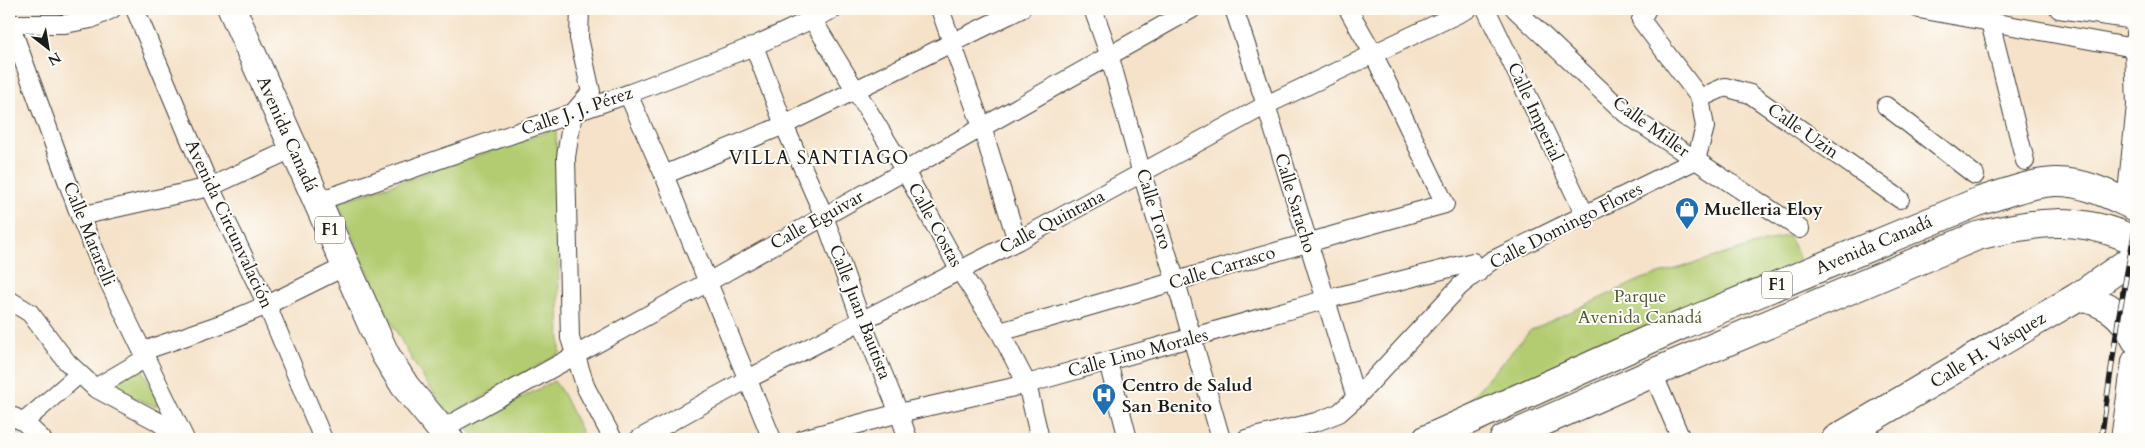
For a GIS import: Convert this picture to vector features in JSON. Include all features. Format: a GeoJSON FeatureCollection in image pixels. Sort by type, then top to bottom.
{"type":"FeatureCollection","features":[{"type":"Feature","properties":{"kind":"main road","name":"Avenida Canadá"},"geometry":{"type":"LineString","coordinates":[[232,9],[385,354],[405,386],[445,435]]}},
{"type":"Feature","properties":{"kind":"main road","name":"Avenida Canadá"},"geometry":{"type":"LineString","coordinates":[[1427,439],[1684,324],[1980,201],[2028,187],[2055,182],[2082,185],[2131,205]]}},
{"type":"Feature","properties":{"kind":"main road"},"geometry":{"type":"LineString","coordinates":[[2085,224],[2092,189]]}},
{"type":"Feature","properties":{"kind":"main road","name":"Avenida Canadá"},"geometry":{"type":"LineString","coordinates":[[1504,439],[1977,236],[2029,224],[2085,224],[2136,241]]}},
{"type":"Feature","properties":{"kind":"main road","name":"Calle H. Vásquez"},"geometry":{"type":"LineString","coordinates":[[1836,439],[2078,296],[2136,255]]}},
{"type":"Feature","properties":{"kind":"main road"},"geometry":{"type":"LineString","coordinates":[[2136,288],[2136,299]]}},
{"type":"Feature","properties":{"kind":"main road"},"geometry":{"type":"LineString","coordinates":[[2078,296],[2094,300],[2120,315],[2136,340]]}},
{"type":"Feature","properties":{"kind":"main road"},"geometry":{"type":"LineString","coordinates":[[2125,439],[2136,362]]}},
{"type":"Feature","properties":{"kind":"street"},"geometry":{"type":"LineString","coordinates":[[9,23],[65,24],[91,19],[112,9]]}},
{"type":"Feature","properties":{"kind":"street","name":"Avenida Circunvalación"},"geometry":{"type":"LineString","coordinates":[[135,9],[210,187],[267,305],[323,439]]}},
{"type":"Feature","properties":{"kind":"street"},"geometry":{"type":"LineString","coordinates":[[580,9],[579,38],[591,92],[573,113],[566,157],[570,338],[586,388],[613,439]]}},
{"type":"Feature","properties":{"kind":"street","name":"Calle J. J. Pérez"},"geometry":{"type":"LineString","coordinates":[[316,202],[628,94],[754,46],[834,9]]}},
{"type":"Feature","properties":{"kind":"street"},"geometry":{"type":"LineString","coordinates":[[940,9],[982,126],[1017,240]]}},
{"type":"Feature","properties":{"kind":"street"},"geometry":{"type":"LineString","coordinates":[[664,175],[784,125],[1021,9]]}},
{"type":"Feature","properties":{"kind":"street","name":"Calle Toro"},"geometry":{"type":"LineString","coordinates":[[1093,9],[1109,54],[1142,174],[1176,282],[1221,439]]}},
{"type":"Feature","properties":{"kind":"street","name":"Calle Eguivar"},"geometry":{"type":"LineString","coordinates":[[445,435],[575,354],[708,282],[1109,54],[1192,9]]}},
{"type":"Feature","properties":{"kind":"street","name":"Calle Saracho"},"geometry":{"type":"LineString","coordinates":[[1234,9],[1266,105],[1306,242],[1356,398]]}},
{"type":"Feature","properties":{"kind":"street"},"geometry":{"type":"LineString","coordinates":[[1348,9],[1372,53]]}},
{"type":"Feature","properties":{"kind":"street","name":"Calle Quintana"},"geometry":{"type":"LineString","coordinates":[[639,439],[748,379],[960,271],[1142,174],[1266,105],[1468,9]]}},
{"type":"Feature","properties":{"kind":"street","name":"Calle Imperial"},"geometry":{"type":"LineString","coordinates":[[1486,9],[1585,215]]}},
{"type":"Feature","properties":{"kind":"street","name":"Calle Miller"},"geometry":{"type":"LineString","coordinates":[[1515,9],[1626,114],[1800,228]]}},
{"type":"Feature","properties":{"kind":"street"},"geometry":{"type":"LineString","coordinates":[[1647,9],[1641,20],[1700,98],[1705,127],[1696,160]]}},
{"type":"Feature","properties":{"kind":"street"},"geometry":{"type":"LineString","coordinates":[[1919,9],[1989,15],[2134,48]]}},
{"type":"Feature","properties":{"kind":"street"},"geometry":{"type":"LineString","coordinates":[[2059,9],[2136,20],[2134,48],[2136,106],[2131,205]]}},
{"type":"Feature","properties":{"kind":"street"},"geometry":{"type":"LineString","coordinates":[[1989,15],[2025,161]]}},
{"type":"Feature","properties":{"kind":"street","name":"Calle Costas"},"geometry":{"type":"LineString","coordinates":[[812,19],[905,171],[960,271],[1000,332],[1027,384],[1040,439]]}},
{"type":"Feature","properties":{"kind":"street","name":"Calle Matarelli"},"geometry":{"type":"LineString","coordinates":[[9,23],[80,216],[116,300],[185,439]]}},
{"type":"Feature","properties":{"kind":"street","name":"Calle Juan Bautista"},"geometry":{"type":"LineString","coordinates":[[754,46],[784,125],[824,216],[861,320],[908,439]]}},
{"type":"Feature","properties":{"kind":"street","name":"Calle Carrasco"},"geometry":{"type":"LineString","coordinates":[[1000,332],[1176,282],[1306,242],[1445,204],[1372,53]]}},
{"type":"Feature","properties":{"kind":"street","name":"Calle Uzin"},"geometry":{"type":"LineString","coordinates":[[1700,98],[1725,87],[1750,94],[1900,199]]}},
{"type":"Feature","properties":{"kind":"street"},"geometry":{"type":"LineString","coordinates":[[628,94],[664,175],[772,439]]}},
{"type":"Feature","properties":{"kind":"street"},"geometry":{"type":"LineString","coordinates":[[1886,106],[1975,175]]}},
{"type":"Feature","properties":{"kind":"street"},"geometry":{"type":"LineString","coordinates":[[80,216],[210,187],[294,148]]}},
{"type":"Feature","properties":{"kind":"street","name":"Calle Domingo Flores"},"geometry":{"type":"LineString","coordinates":[[1255,438],[1316,422],[1338,413],[1356,398],[1460,286],[1475,267],[1491,261],[1696,160]]}},
{"type":"Feature","properties":{"kind":"street"},"geometry":{"type":"LineString","coordinates":[[95,388],[144,354],[267,305],[346,266]]}},
{"type":"Feature","properties":{"kind":"street","name":"Calle Lino Morales"},"geometry":{"type":"LineString","coordinates":[[803,439],[899,413],[1027,384],[1192,339],[1324,300],[1475,267]]}},
{"type":"Feature","properties":{"kind":"street"},"geometry":{"type":"LineString","coordinates":[[9,300],[30,313],[78,375],[95,388],[157,421],[181,439]]}},
{"type":"Feature","properties":{"kind":"street"},"geometry":{"type":"LineString","coordinates":[[1108,362],[1128,439]]}},
{"type":"Feature","properties":{"kind":"street"},"geometry":{"type":"LineString","coordinates":[[1653,374],[1681,439]]}},
{"type":"Feature","properties":{"kind":"street"},"geometry":{"type":"LineString","coordinates":[[42,439],[16,420],[78,375]]}},
{"type":"Feature","properties":{"kind":"green space"},"geometry":{"type":"Polygon","coordinates":[[[556,129],[560,353],[451,415],[416,366],[401,340],[374,286],[337,203],[556,129]]]}},
{"type":"Feature","properties":{"kind":"green space","name":"Parque Avenida Canadá"},"geometry":{"type":"Polygon","coordinates":[[[1785,236],[1789,237],[1799,257],[1799,264],[1471,406],[1468,401],[1531,330],[1642,279],[1785,236]]]}},
{"type":"Feature","properties":{"kind":"green space"},"geometry":{"type":"Polygon","coordinates":[[[141,367],[159,403],[155,406],[117,391],[115,384],[141,367]]]}},
{"type":"Feature","properties":{"kind":"green space"},"geometry":{"type":"Polygon","coordinates":[[[554,381],[562,392],[585,439],[477,439],[466,427],[554,381]]]}},
{"type":"Feature","properties":{"kind":"railway"},"geometry":{"type":"LineString","coordinates":[[2101,439],[2119,315],[2136,224]]}},
{"type":"Feature","properties":{"kind":"place","name":"Muelleria Eloy"},"geometry":{"type":"Point","coordinates":[1687,230]}},
{"type":"Feature","properties":{"kind":"place","name":"Centro de Salud San Benito"},"geometry":{"type":"Point","coordinates":[1104,416]}},
{"type":"Feature","properties":{"kind":"district","name":"VILLA SANTIAGO"},"geometry":{"type":"Point","coordinates":[819,158]}}]}
